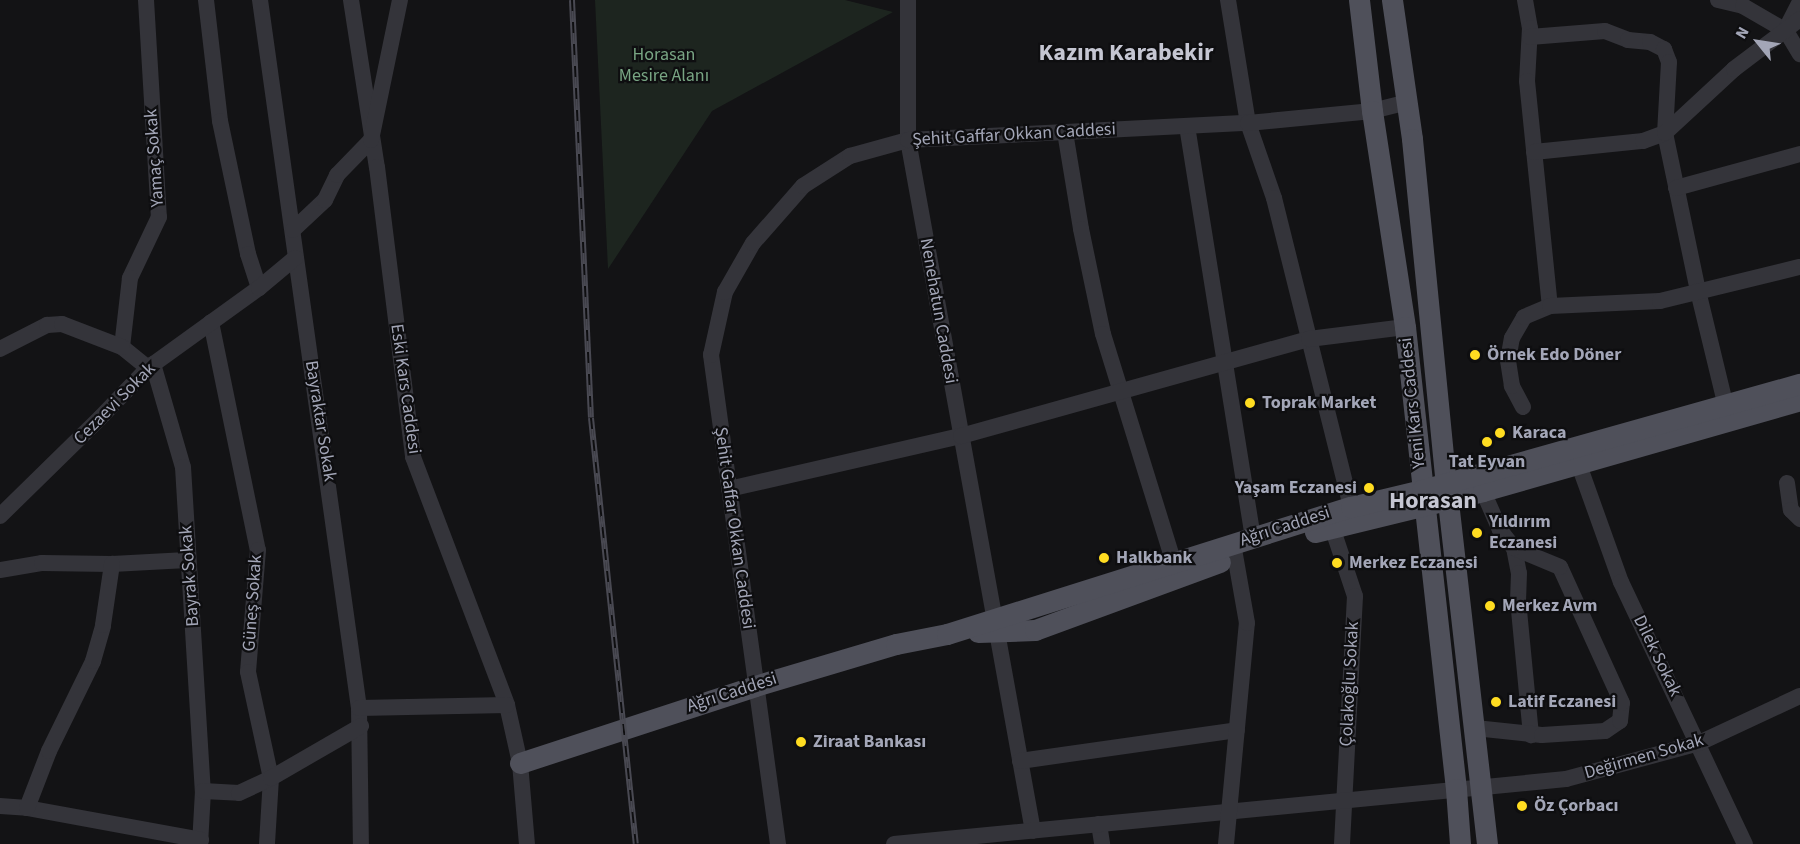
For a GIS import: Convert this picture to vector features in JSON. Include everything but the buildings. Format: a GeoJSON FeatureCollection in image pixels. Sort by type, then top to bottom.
{"type":"FeatureCollection","features":[{"type":"Feature","properties":{"kind":"main road","name":"Yeni Kars Caddesi"},"geometry":{"type":"LineString","coordinates":[[1359,0],[1372,111],[1406,327],[1460,844]]}},
{"type":"Feature","properties":{"kind":"main road","name":"Yeni Kars Caddesi"},"geometry":{"type":"LineString","coordinates":[[1392,0],[1405,103],[1412,139],[1447,492],[1487,844]]}},
{"type":"Feature","properties":{"kind":"main road","name":"Ağrı Caddesi"},"geometry":{"type":"LineString","coordinates":[[1447,492],[1483,491],[1579,465],[1800,384]]}},
{"type":"Feature","properties":{"kind":"main road","name":"Ağrı Caddesi"},"geometry":{"type":"LineString","coordinates":[[520,762],[755,686],[896,644],[997,625],[1174,563],[1332,527],[1423,498],[1727,412],[1800,400]]}},
{"type":"Feature","properties":{"kind":"main road","name":"Ağrı Caddesi"},"geometry":{"type":"LineString","coordinates":[[997,625],[1035,630],[1241,546],[1352,507],[1423,498]]}},
{"type":"Feature","properties":{"kind":"street","name":"Yamaç Sokak"},"geometry":{"type":"LineString","coordinates":[[122,347],[130,278],[159,217],[147,0]]}},
{"type":"Feature","properties":{"kind":"street"},"geometry":{"type":"LineString","coordinates":[[206,0],[220,121],[248,254],[259,288]]}},
{"type":"Feature","properties":{"kind":"street","name":"Bayraktar Sokak"},"geometry":{"type":"LineString","coordinates":[[260,0],[359,708],[361,844]]}},
{"type":"Feature","properties":{"kind":"street","name":"Eski Kars Caddesi"},"geometry":{"type":"LineString","coordinates":[[351,0],[377,167],[413,457],[507,705],[520,762],[527,844]]}},
{"type":"Feature","properties":{"kind":"street"},"geometry":{"type":"LineString","coordinates":[[293,230],[325,200],[337,175],[371,140],[400,0]]}},
{"type":"Feature","properties":{"kind":"street","name":"Nenehatun Caddesi"},"geometry":{"type":"LineString","coordinates":[[908,0],[908,140],[997,625],[1032,831]]}},
{"type":"Feature","properties":{"kind":"street"},"geometry":{"type":"LineString","coordinates":[[1228,0],[1248,123],[1274,198],[1352,507]]}},
{"type":"Feature","properties":{"kind":"street"},"geometry":{"type":"LineString","coordinates":[[1525,0],[1530,37],[1527,81],[1550,306]]}},
{"type":"Feature","properties":{"kind":"street"},"geometry":{"type":"LineString","coordinates":[[1718,0],[1742,3],[1786,31],[1800,54]]}},
{"type":"Feature","properties":{"kind":"street"},"geometry":{"type":"LineString","coordinates":[[1786,31],[1800,2]]}},
{"type":"Feature","properties":{"kind":"street"},"geometry":{"type":"LineString","coordinates":[[1534,152],[1643,141],[1665,133],[1734,69],[1800,19]]}},
{"type":"Feature","properties":{"kind":"street"},"geometry":{"type":"LineString","coordinates":[[1530,37],[1605,31],[1628,40],[1650,42],[1664,49],[1669,62],[1665,133],[1698,291],[1727,412]]}},
{"type":"Feature","properties":{"kind":"street","name":"Şehit Gaffar Okkan Caddesi"},"geometry":{"type":"LineString","coordinates":[[778,844],[711,355],[725,292],[753,243],[803,186],[850,156],[908,140],[1248,123],[1372,111],[1405,103]]}},
{"type":"Feature","properties":{"kind":"street"},"geometry":{"type":"LineString","coordinates":[[1187,126],[1225,363],[1247,623],[1226,844]]}},
{"type":"Feature","properties":{"kind":"street"},"geometry":{"type":"LineString","coordinates":[[1065,132],[1083,241],[1103,334],[1174,563]]}},
{"type":"Feature","properties":{"kind":"street"},"geometry":{"type":"LineString","coordinates":[[1676,188],[1800,154]]}},
{"type":"Feature","properties":{"kind":"street","name":"Cezaevi Sokak"},"geometry":{"type":"LineString","coordinates":[[0,516],[151,366],[259,288],[295,258]]}},
{"type":"Feature","properties":{"kind":"street"},"geometry":{"type":"LineString","coordinates":[[1523,407],[1512,386],[1509,360],[1512,338],[1524,317],[1550,306],[1660,301],[1800,267]]}},
{"type":"Feature","properties":{"kind":"street","name":"Güneş Sokak"},"geometry":{"type":"LineString","coordinates":[[212,322],[258,550],[248,672],[271,778],[267,844]]}},
{"type":"Feature","properties":{"kind":"street"},"geometry":{"type":"LineString","coordinates":[[0,349],[47,325],[62,324],[122,347],[151,366]]}},
{"type":"Feature","properties":{"kind":"street"},"geometry":{"type":"LineString","coordinates":[[729,489],[961,436],[1309,339],[1406,327]]}},
{"type":"Feature","properties":{"kind":"street","name":"Bayrak Sokak"},"geometry":{"type":"LineString","coordinates":[[151,366],[183,467],[203,791],[201,842]]}},
{"type":"Feature","properties":{"kind":"street","name":"Dilek Sokak"},"geometry":{"type":"LineString","coordinates":[[1579,465],[1621,582],[1745,844]]}},
{"type":"Feature","properties":{"kind":"street"},"geometry":{"type":"LineString","coordinates":[[1787,483],[1791,510],[1800,519]]}},
{"type":"Feature","properties":{"kind":"street"},"geometry":{"type":"LineString","coordinates":[[1483,491],[1500,530],[1514,548],[1519,573],[1518,600],[1531,735]]}},
{"type":"Feature","properties":{"kind":"street","name":"Çolakoğlu Sokak"},"geometry":{"type":"LineString","coordinates":[[1332,527],[1355,596],[1342,844]]}},
{"type":"Feature","properties":{"kind":"street"},"geometry":{"type":"LineString","coordinates":[[1475,728],[1531,735],[1605,731],[1620,721],[1622,703],[1560,567],[1514,548]]}},
{"type":"Feature","properties":{"kind":"street"},"geometry":{"type":"LineString","coordinates":[[0,570],[42,562],[112,564],[187,560]]}},
{"type":"Feature","properties":{"kind":"street"},"geometry":{"type":"LineString","coordinates":[[27,808],[49,751],[93,661],[103,625],[112,564]]}},
{"type":"Feature","properties":{"kind":"street","name":"Değirmen Sokak"},"geometry":{"type":"LineString","coordinates":[[894,844],[938,842],[1343,799],[1566,779],[1699,743],[1800,696]]}},
{"type":"Feature","properties":{"kind":"street"},"geometry":{"type":"LineString","coordinates":[[359,708],[507,705]]}},
{"type":"Feature","properties":{"kind":"street"},"geometry":{"type":"LineString","coordinates":[[203,791],[238,793],[271,778],[361,726]]}},
{"type":"Feature","properties":{"kind":"street"},"geometry":{"type":"LineString","coordinates":[[1020,762],[1237,730]]}},
{"type":"Feature","properties":{"kind":"street"},"geometry":{"type":"LineString","coordinates":[[0,806],[27,808],[201,842]]}},
{"type":"Feature","properties":{"kind":"street"},"geometry":{"type":"LineString","coordinates":[[1099,825],[1102,844]]}},
{"type":"Feature","properties":{"kind":"green space","name":"Horasan Mesire Alanı"},"geometry":{"type":"Polygon","coordinates":[[[595,0],[845,0],[893,12],[712,111],[608,269],[595,0]]]}},
{"type":"Feature","properties":{"kind":"railway"},"geometry":{"type":"LineString","coordinates":[[572,0],[591,418],[636,844]]}},
{"type":"Feature","properties":{"kind":"place","name":"Örnek Edo Döner"},"geometry":{"type":"Point","coordinates":[1475,355]}},
{"type":"Feature","properties":{"kind":"place","name":"Toprak Market"},"geometry":{"type":"Point","coordinates":[1250,403]}},
{"type":"Feature","properties":{"kind":"place","name":"Karaca"},"geometry":{"type":"Point","coordinates":[1500,433]}},
{"type":"Feature","properties":{"kind":"place","name":"Tat Eyvan"},"geometry":{"type":"Point","coordinates":[1487,442]}},
{"type":"Feature","properties":{"kind":"place","name":"Yaşam Eczanesi"},"geometry":{"type":"Point","coordinates":[1369,488]}},
{"type":"Feature","properties":{"kind":"place","name":"Yıldırım Eczanesi"},"geometry":{"type":"Point","coordinates":[1477,533]}},
{"type":"Feature","properties":{"kind":"place","name":"Halkbank"},"geometry":{"type":"Point","coordinates":[1104,558]}},
{"type":"Feature","properties":{"kind":"place","name":"Merkez Eczanesi"},"geometry":{"type":"Point","coordinates":[1337,563]}},
{"type":"Feature","properties":{"kind":"place","name":"Merkez Avm"},"geometry":{"type":"Point","coordinates":[1490,606]}},
{"type":"Feature","properties":{"kind":"place","name":"Latif Eczanesi"},"geometry":{"type":"Point","coordinates":[1496,702]}},
{"type":"Feature","properties":{"kind":"place","name":"Ziraat Bankası"},"geometry":{"type":"Point","coordinates":[801,742]}},
{"type":"Feature","properties":{"kind":"place","name":"Öz Çorbacı"},"geometry":{"type":"Point","coordinates":[1522,806]}},
{"type":"Feature","properties":{"kind":"district","name":"Kazım Karabekir"},"geometry":{"type":"Point","coordinates":[1126,53]}},
{"type":"Feature","properties":{"kind":"district","name":"Horasan"},"geometry":{"type":"Point","coordinates":[1433,501]}}]}
